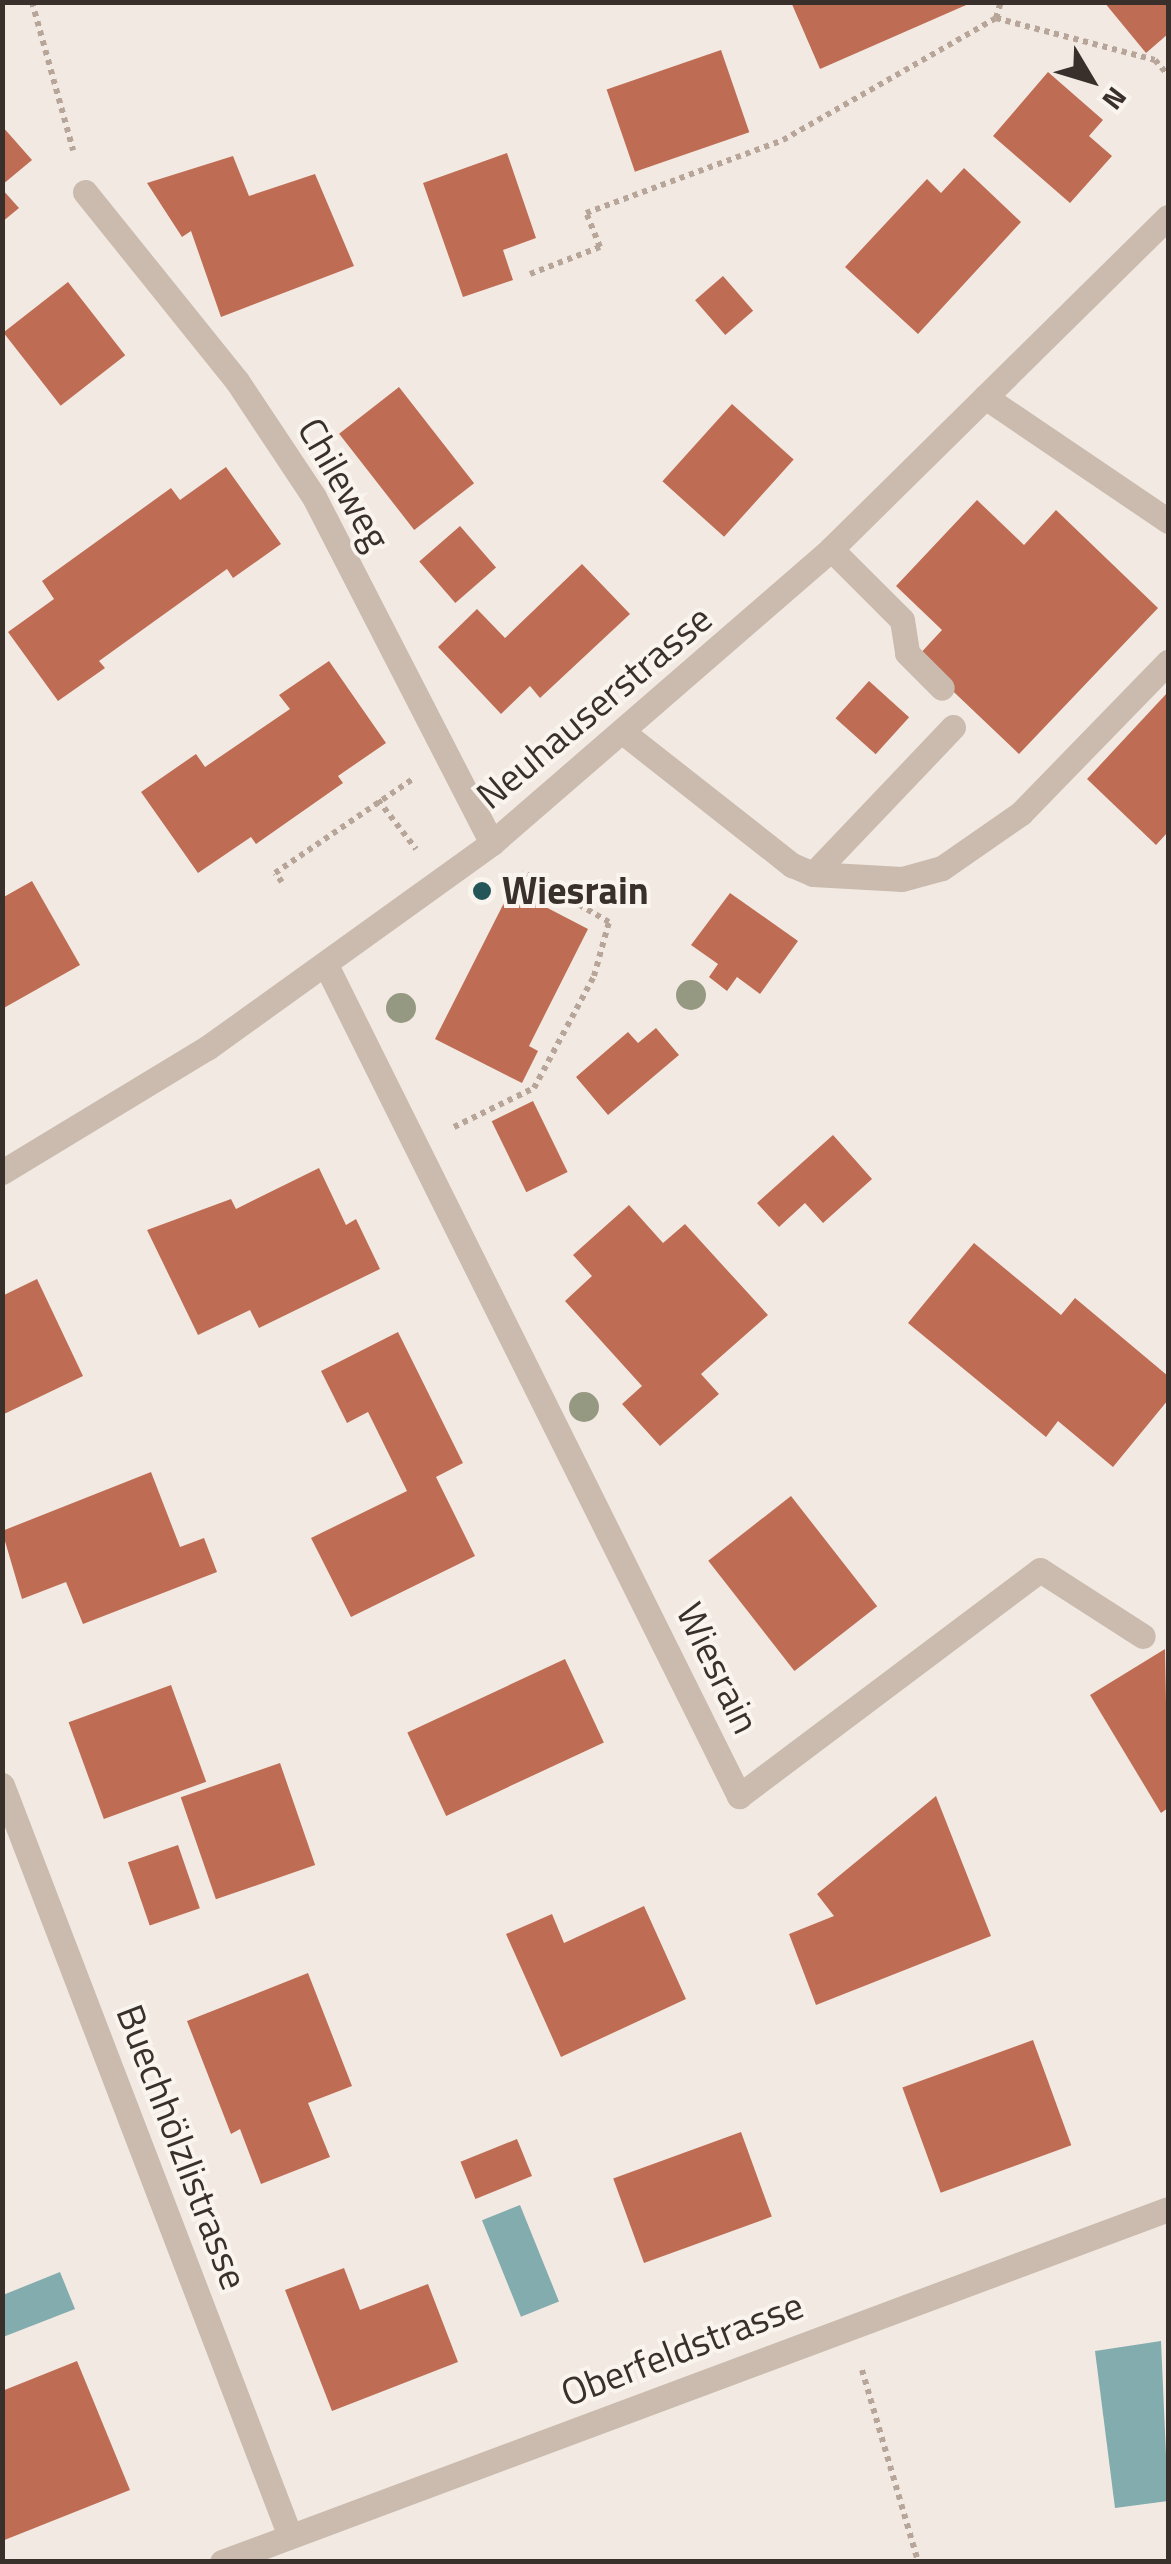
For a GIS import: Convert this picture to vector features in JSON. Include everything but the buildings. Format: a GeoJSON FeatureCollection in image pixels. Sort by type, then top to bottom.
{"type":"FeatureCollection","features":[{"type":"Feature","properties":{"kind":"street","name":"Chileweg"},"geometry":{"type":"LineString","coordinates":[[85,192],[237,381],[314,497],[492,843]]}},
{"type":"Feature","properties":{"kind":"street","name":"Neuhauserstrasse"},"geometry":{"type":"LineString","coordinates":[[2,1172],[78,1131],[326,967],[492,843],[624,733],[831,550],[1168,217]]}},
{"type":"Feature","properties":{"kind":"street"},"geometry":{"type":"LineString","coordinates":[[985,397],[1168,521]]}},
{"type":"Feature","properties":{"kind":"street"},"geometry":{"type":"LineString","coordinates":[[831,550],[902,620],[907,654],[942,688]]}},
{"type":"Feature","properties":{"kind":"street"},"geometry":{"type":"LineString","coordinates":[[624,733],[770,852],[814,874],[902,879],[942,868],[1021,812],[1168,662]]}},
{"type":"Feature","properties":{"kind":"street"},"geometry":{"type":"LineString","coordinates":[[814,874],[953,727]]}},
{"type":"Feature","properties":{"kind":"street","name":"Wiesrain"},"geometry":{"type":"LineString","coordinates":[[326,967],[739,1796],[1040,1570],[1143,1636]]}},
{"type":"Feature","properties":{"kind":"street","name":"Buechhölzlistrasse"},"geometry":{"type":"LineString","coordinates":[[2,1785],[290,2536]]}},
{"type":"Feature","properties":{"kind":"street","name":"Oberfeldstrasse"},"geometry":{"type":"LineString","coordinates":[[222,2562],[1168,2209]]}},
{"type":"Feature","properties":{"kind":"path"},"geometry":{"type":"LineString","coordinates":[[32,2],[85,192]]}},
{"type":"Feature","properties":{"kind":"path"},"geometry":{"type":"LineString","coordinates":[[530,274],[600,246],[586,213],[783,140],[996,18],[1001,2]]}},
{"type":"Feature","properties":{"kind":"path"},"geometry":{"type":"LineString","coordinates":[[996,18],[1154,60],[1168,74]]}},
{"type":"Feature","properties":{"kind":"path"},"geometry":{"type":"LineString","coordinates":[[282,882],[275,873],[378,800],[448,758]]}},
{"type":"Feature","properties":{"kind":"path"},"geometry":{"type":"LineString","coordinates":[[378,800],[442,881]]}},
{"type":"Feature","properties":{"kind":"path"},"geometry":{"type":"LineString","coordinates":[[417,1145],[534,1088],[594,976],[608,922],[530,880],[492,843]]}},
{"type":"Feature","properties":{"kind":"path"},"geometry":{"type":"LineString","coordinates":[[848,2326],[918,2562]]}},
{"type":"Feature","properties":{"kind":"water"},"geometry":{"type":"Polygon","coordinates":[[[520,2205],[559,2301],[521,2317],[482,2220],[520,2205]]]}},
{"type":"Feature","properties":{"kind":"water"},"geometry":{"type":"Polygon","coordinates":[[[60,2272],[75,2309],[3,2337],[3,2295],[60,2272]]]}},
{"type":"Feature","properties":{"kind":"water"},"geometry":{"type":"Polygon","coordinates":[[[1161,2341],[1168,2501],[1115,2508],[1095,2351],[1161,2341]]]}},
{"type":"Feature","properties":{"kind":"place","name":"Wiesrain"},"geometry":{"type":"Point","coordinates":[482,891]}}]}
